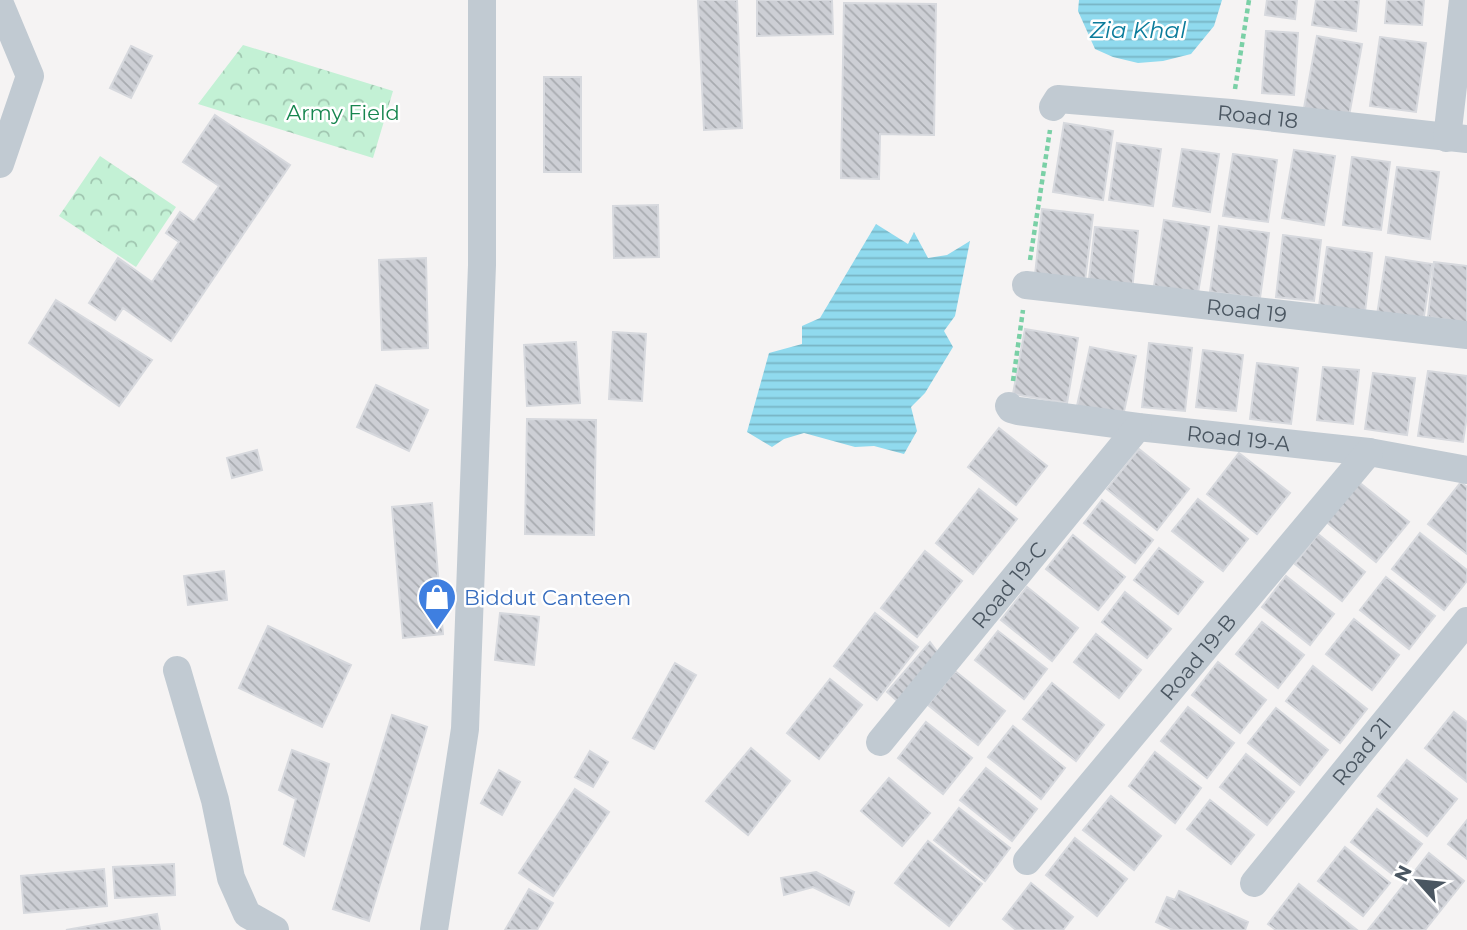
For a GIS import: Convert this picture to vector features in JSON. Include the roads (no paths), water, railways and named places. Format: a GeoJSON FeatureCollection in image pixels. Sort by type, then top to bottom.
{"type":"FeatureCollection","features":[{"type":"Feature","properties":{"kind":"street"},"geometry":{"type":"LineString","coordinates":[[434,930],[465,729],[482,265],[482,0]]}},
{"type":"Feature","properties":{"kind":"street"},"geometry":{"type":"LineString","coordinates":[[1457,139],[1463,0]]}},
{"type":"Feature","properties":{"kind":"street"},"geometry":{"type":"LineString","coordinates":[[0,4],[30,76],[0,164]]}},
{"type":"Feature","properties":{"kind":"street","name":"Road 18"},"geometry":{"type":"LineString","coordinates":[[1053,107],[1058,99],[1231,113],[1457,139]]}},
{"type":"Feature","properties":{"kind":"street","name":"Road 19"},"geometry":{"type":"LineString","coordinates":[[1026,285],[1467,335]]}},
{"type":"Feature","properties":{"kind":"street","name":"Road 19-A"},"geometry":{"type":"LineString","coordinates":[[1009,406],[1018,411],[1138,427],[1369,452],[1467,470]]}},
{"type":"Feature","properties":{"kind":"street","name":"Road 19-C"},"geometry":{"type":"LineString","coordinates":[[880,742],[1138,427]]}},
{"type":"Feature","properties":{"kind":"street","name":"Road 19-B"},"geometry":{"type":"LineString","coordinates":[[1027,861],[1369,452]]}},
{"type":"Feature","properties":{"kind":"street","name":"Road 21"},"geometry":{"type":"LineString","coordinates":[[1254,883],[1467,621]]}},
{"type":"Feature","properties":{"kind":"street"},"geometry":{"type":"LineString","coordinates":[[177,670],[215,800],[231,878],[247,915],[275,930]]}},
{"type":"Feature","properties":{"kind":"water","name":"Zia Khal"},"geometry":{"type":"Polygon","coordinates":[[[1079,0],[1222,0],[1214,26],[1191,54],[1163,61],[1138,63],[1095,49],[1078,11],[1079,0]]]}},
{"type":"Feature","properties":{"kind":"water"},"geometry":{"type":"Polygon","coordinates":[[[876,224],[908,244],[914,232],[928,258],[947,255],[970,241],[955,316],[944,331],[953,347],[925,393],[911,407],[917,431],[904,454],[874,446],[855,447],[804,433],[784,439],[772,447],[747,432],[769,353],[802,344],[802,326],[820,318],[876,224]]]}},
{"type":"Feature","properties":{"kind":"place","name":"Biddut Canteen"},"geometry":{"type":"Point","coordinates":[437,631]}},
{"type":"Feature","properties":{"kind":"park label","name":"Army Field"},"geometry":{"type":"Point","coordinates":[343,112]}}]}
